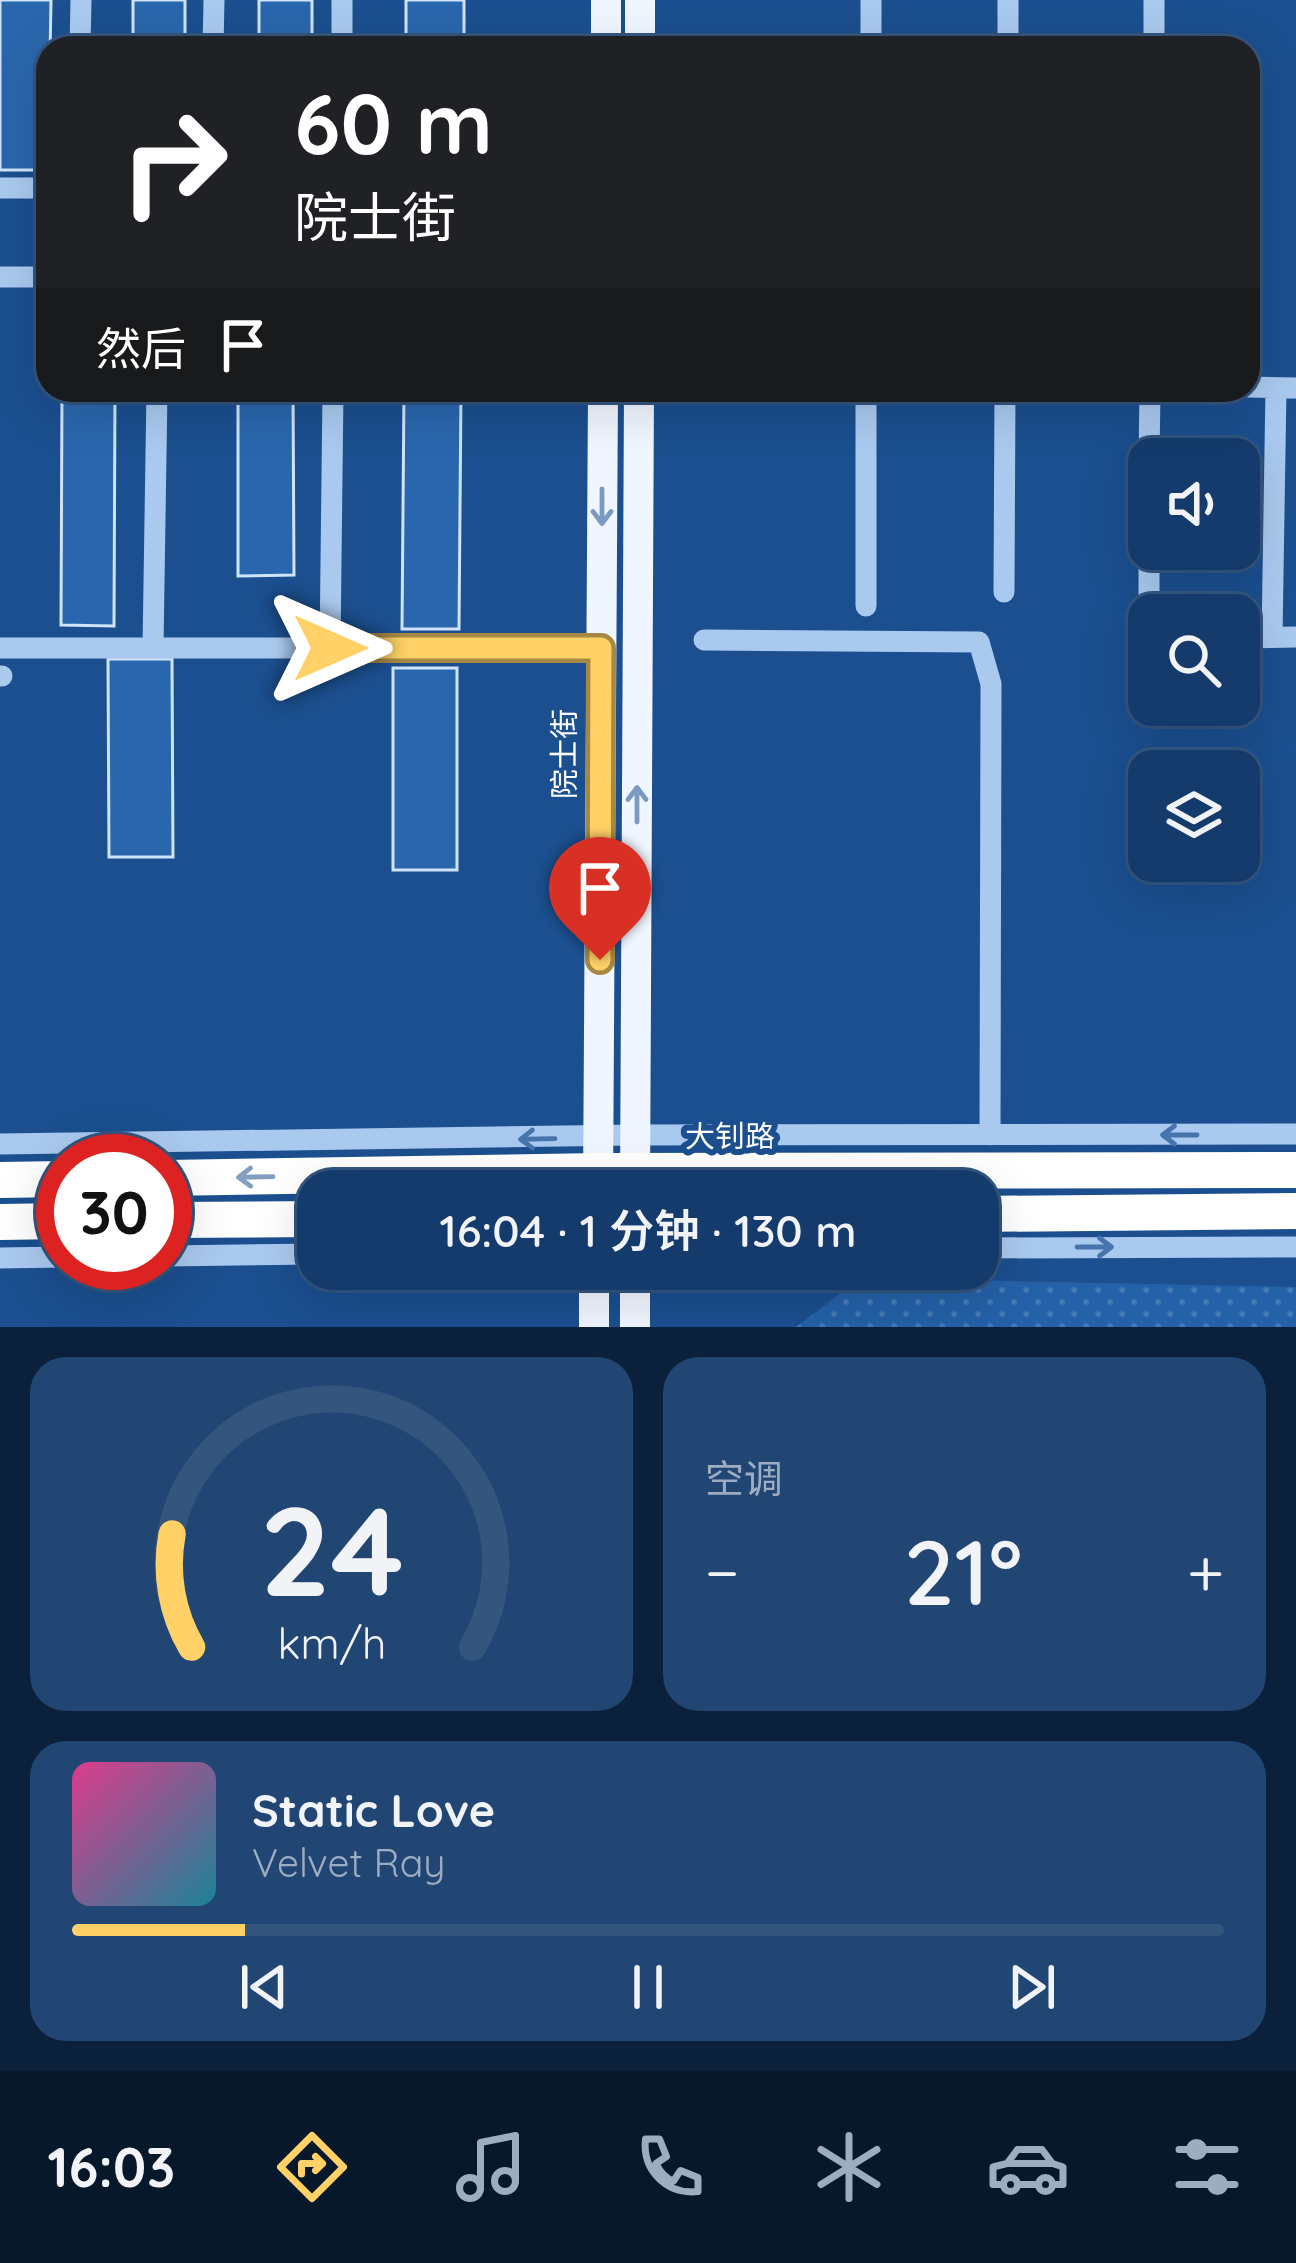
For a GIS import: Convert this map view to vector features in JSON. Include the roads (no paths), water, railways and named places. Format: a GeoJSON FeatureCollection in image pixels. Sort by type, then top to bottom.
{"type":"FeatureCollection","features":[{"type":"Feature","properties":{"kind":"highway","name":"大钊路"},"geometry":{"type":"LineString","coordinates":[[999,1171],[1296,1170]]}},
{"type":"Feature","properties":{"kind":"highway","name":"大钊路"},"geometry":{"type":"LineString","coordinates":[[192,1178],[297,1177]]}},
{"type":"Feature","properties":{"kind":"highway"},"geometry":{"type":"LineString","coordinates":[[0,1180],[36,1180]]}},
{"type":"Feature","properties":{"kind":"highway"},"geometry":{"type":"LineString","coordinates":[[999,1214],[1296,1211]]}},
{"type":"Feature","properties":{"kind":"highway"},"geometry":{"type":"LineString","coordinates":[[192,1220],[297,1219]]}},
{"type":"Feature","properties":{"kind":"highway"},"geometry":{"type":"LineString","coordinates":[[0,1222],[36,1221]]}},
{"type":"Feature","properties":{"kind":"main road"},"geometry":{"type":"LineString","coordinates":[[606,36],[607,0]]}},
{"type":"Feature","properties":{"kind":"main road"},"geometry":{"type":"LineString","coordinates":[[640,0],[640,36]]}},
{"type":"Feature","properties":{"kind":"main road","name":"院士街"},"geometry":{"type":"LineString","coordinates":[[603,402],[601,648],[613,1170]]}},
{"type":"Feature","properties":{"kind":"main road"},"geometry":{"type":"LineString","coordinates":[[615,1170],[635,1136],[639,402]]}},
{"type":"Feature","properties":{"kind":"main road"},"geometry":{"type":"LineString","coordinates":[[594,1290],[594,1327]]}},
{"type":"Feature","properties":{"kind":"main road"},"geometry":{"type":"LineString","coordinates":[[635,1290],[635,1327]]}},
{"type":"Feature","properties":{"kind":"street"},"geometry":{"type":"LineString","coordinates":[[80,36],[81,0]]}},
{"type":"Feature","properties":{"kind":"street"},"geometry":{"type":"LineString","coordinates":[[213,36],[214,0]]}},
{"type":"Feature","properties":{"kind":"street"},"geometry":{"type":"LineString","coordinates":[[342,0],[342,36]]}},
{"type":"Feature","properties":{"kind":"street"},"geometry":{"type":"LineString","coordinates":[[871,0],[871,36]]}},
{"type":"Feature","properties":{"kind":"street"},"geometry":{"type":"LineString","coordinates":[[1008,0],[1008,36]]}},
{"type":"Feature","properties":{"kind":"street"},"geometry":{"type":"LineString","coordinates":[[1154,0],[1154,36]]}},
{"type":"Feature","properties":{"kind":"street"},"geometry":{"type":"LineString","coordinates":[[0,188],[36,188]]}},
{"type":"Feature","properties":{"kind":"street"},"geometry":{"type":"LineString","coordinates":[[0,277],[36,277]]}},
{"type":"Feature","properties":{"kind":"street"},"geometry":{"type":"LineString","coordinates":[[1272,638],[1286,388]]}},
{"type":"Feature","properties":{"kind":"street"},"geometry":{"type":"LineString","coordinates":[[153,648],[157,402]]}},
{"type":"Feature","properties":{"kind":"street"},"geometry":{"type":"LineString","coordinates":[[330,648],[333,402]]}},
{"type":"Feature","properties":{"kind":"street"},"geometry":{"type":"LineString","coordinates":[[866,402],[866,607]]}},
{"type":"Feature","properties":{"kind":"street"},"geometry":{"type":"LineString","coordinates":[[1004,592],[1005,402]]}},
{"type":"Feature","properties":{"kind":"street"},"geometry":{"type":"LineString","coordinates":[[1150,402],[1150,438]]}},
{"type":"Feature","properties":{"kind":"street"},"geometry":{"type":"LineString","coordinates":[[1260,638],[1296,637]]}},
{"type":"Feature","properties":{"kind":"street"},"geometry":{"type":"LineString","coordinates":[[704,640],[980,642],[991,684],[990,1136]]}},
{"type":"Feature","properties":{"kind":"street"},"geometry":{"type":"LineString","coordinates":[[0,648],[601,648]]}},
{"type":"Feature","properties":{"kind":"street"},"geometry":{"type":"LineString","coordinates":[[635,1136],[1296,1135]]}},
{"type":"Feature","properties":{"kind":"street"},"geometry":{"type":"LineString","coordinates":[[0,1144],[550,1170]]}},
{"type":"Feature","properties":{"kind":"street"},"geometry":{"type":"LineString","coordinates":[[999,1248],[1296,1246]]}},
{"type":"Feature","properties":{"kind":"street"},"geometry":{"type":"LineString","coordinates":[[192,1256],[297,1254]]}},
{"type":"Feature","properties":{"kind":"street"},"geometry":{"type":"LineString","coordinates":[[0,1258],[36,1258]]}}]}
